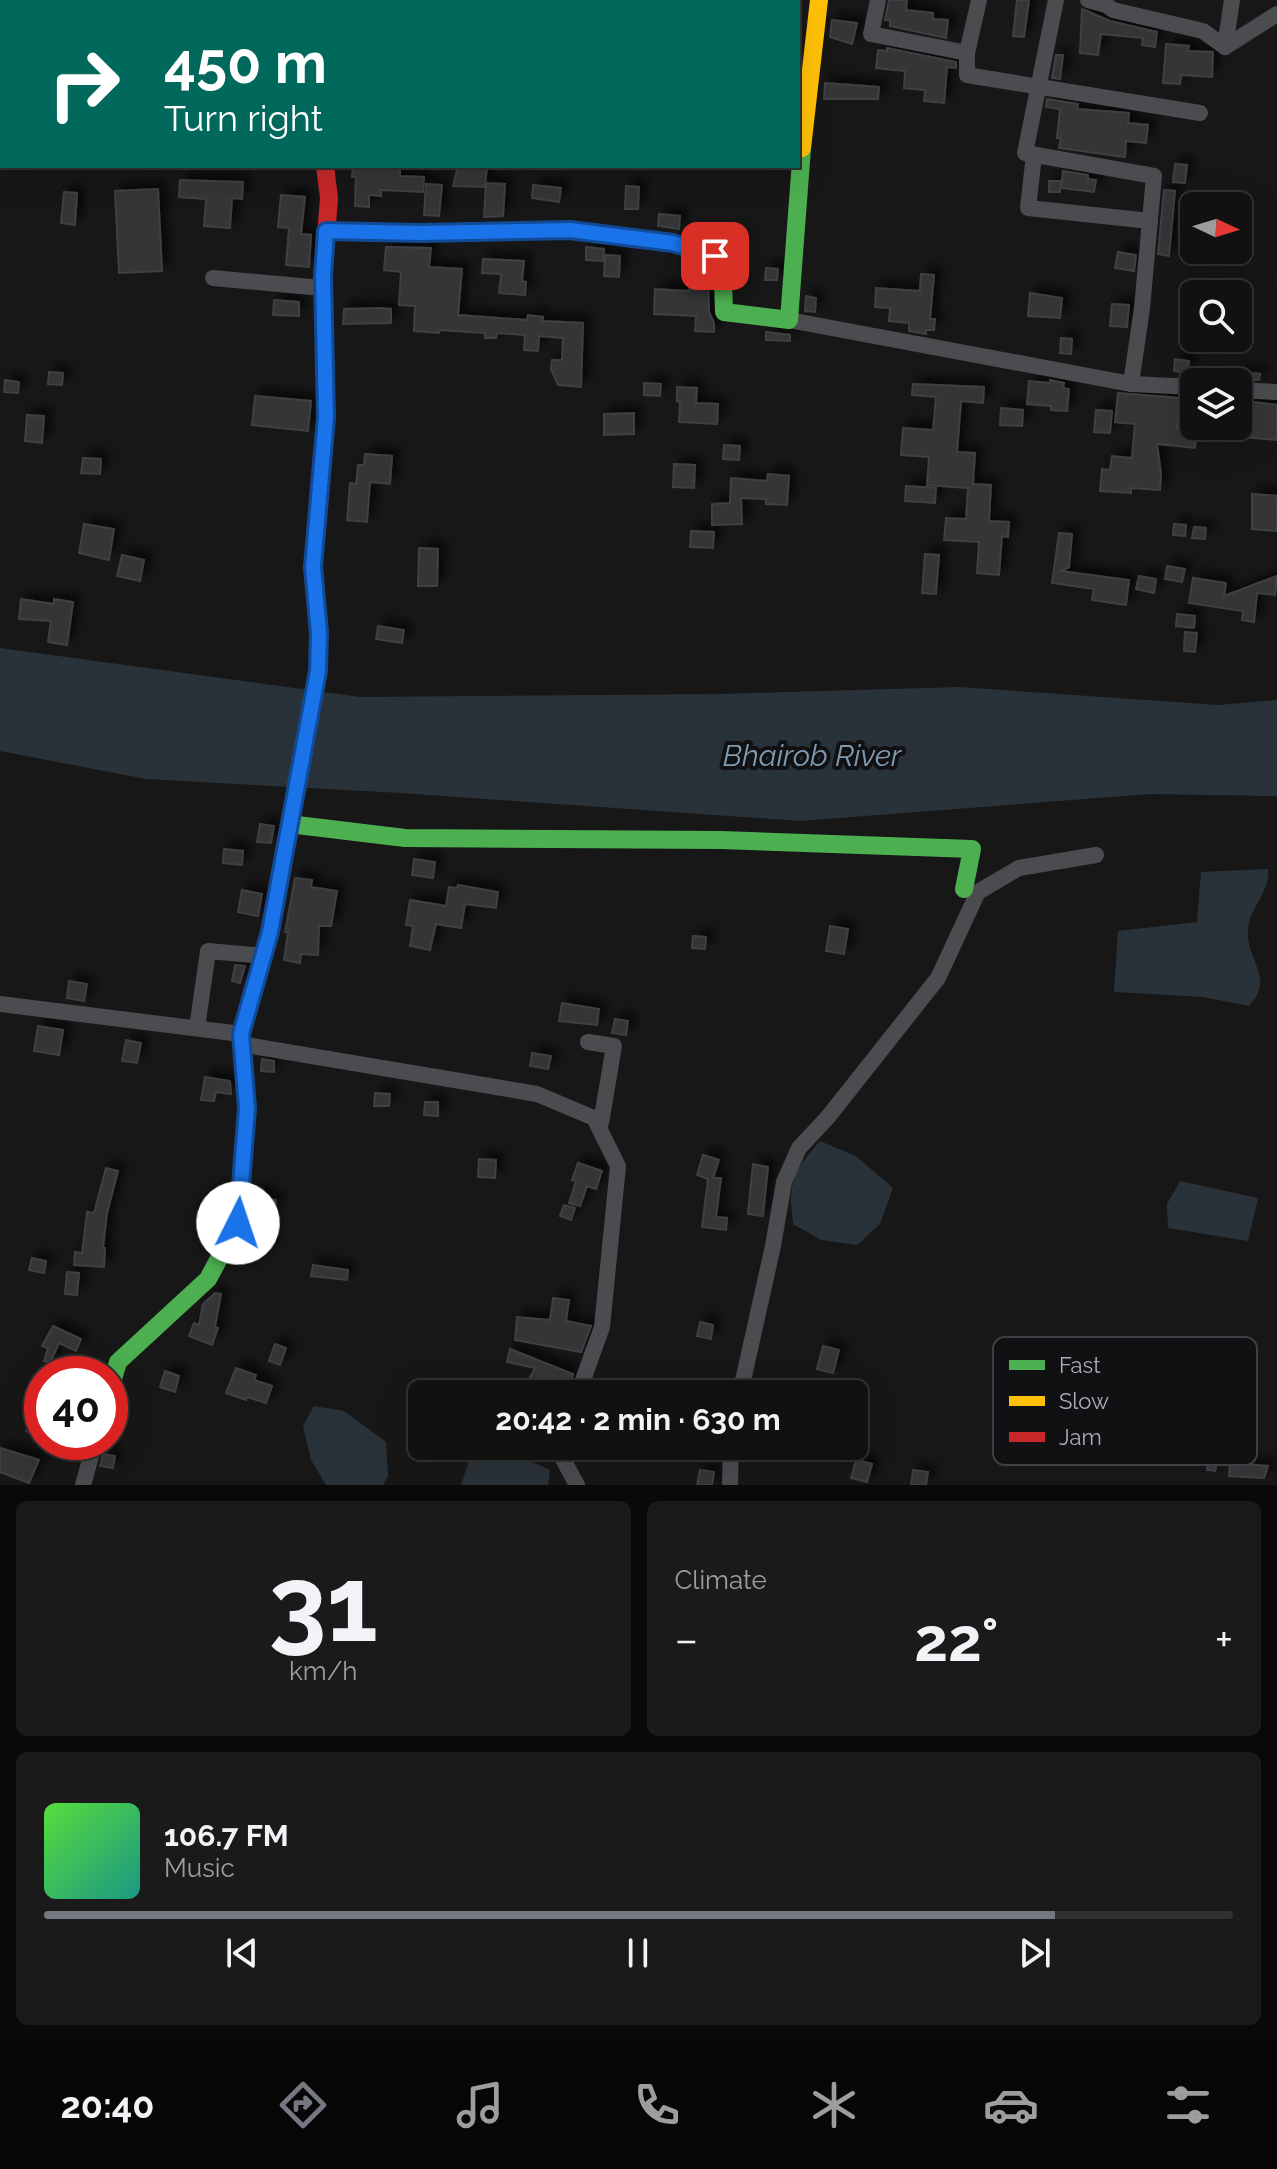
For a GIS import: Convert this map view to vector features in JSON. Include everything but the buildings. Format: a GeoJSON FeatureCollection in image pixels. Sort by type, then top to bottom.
{"type":"FeatureCollection","features":[{"type":"Feature","properties":{"kind":"street"},"geometry":{"type":"LineString","coordinates":[[800,163],[819,0]]}},
{"type":"Feature","properties":{"kind":"street"},"geometry":{"type":"LineString","coordinates":[[878,0],[871,34],[967,53]]}},
{"type":"Feature","properties":{"kind":"street"},"geometry":{"type":"LineString","coordinates":[[979,0],[967,53],[967,75],[1200,113]]}},
{"type":"Feature","properties":{"kind":"street"},"geometry":{"type":"LineString","coordinates":[[1056,0],[1025,153],[1154,176],[1142,308],[1131,384]]}},
{"type":"Feature","properties":{"kind":"street"},"geometry":{"type":"LineString","coordinates":[[1088,0],[1113,10],[1203,31],[1225,47]]}},
{"type":"Feature","properties":{"kind":"street"},"geometry":{"type":"LineString","coordinates":[[1225,47],[1232,0]]}},
{"type":"Feature","properties":{"kind":"street"},"geometry":{"type":"LineString","coordinates":[[1225,47],[1277,14]]}},
{"type":"Feature","properties":{"kind":"street"},"geometry":{"type":"LineString","coordinates":[[1034,155],[1028,208],[1150,221]]}},
{"type":"Feature","properties":{"kind":"street"},"geometry":{"type":"LineString","coordinates":[[125,1356],[208,1279],[238,1223],[247,1108],[247,1040],[318,671],[319,633],[313,567],[326,417],[323,276],[329,198],[325,168]]}},
{"type":"Feature","properties":{"kind":"street"},"geometry":{"type":"LineString","coordinates":[[789,320],[800,168]]}},
{"type":"Feature","properties":{"kind":"street"},"geometry":{"type":"LineString","coordinates":[[326,231],[436,233],[570,230],[673,243],[715,256],[723,281],[724,312],[789,320],[1131,384],[1180,386]]}},
{"type":"Feature","properties":{"kind":"street"},"geometry":{"type":"LineString","coordinates":[[213,278],[311,287]]}},
{"type":"Feature","properties":{"kind":"street"},"geometry":{"type":"LineString","coordinates":[[1252,391],[1277,392]]}},
{"type":"Feature","properties":{"kind":"street"},"geometry":{"type":"LineString","coordinates":[[289,824],[405,838],[721,840],[972,849],[964,889]]}},
{"type":"Feature","properties":{"kind":"street"},"geometry":{"type":"LineString","coordinates":[[743,1380],[768,1274],[784,1182],[799,1148],[828,1117],[938,978],[978,892],[1019,868],[1096,855]]}},
{"type":"Feature","properties":{"kind":"street"},"geometry":{"type":"LineString","coordinates":[[197,1028],[208,951],[264,956]]}},
{"type":"Feature","properties":{"kind":"street"},"geometry":{"type":"LineString","coordinates":[[0,1004],[197,1028],[537,1094],[594,1118],[618,1166],[602,1327],[583,1380]]}},
{"type":"Feature","properties":{"kind":"street"},"geometry":{"type":"LineString","coordinates":[[588,1042],[614,1046],[601,1123]]}},
{"type":"Feature","properties":{"kind":"street"},"geometry":{"type":"LineString","coordinates":[[83,1485],[90,1460]]}},
{"type":"Feature","properties":{"kind":"street"},"geometry":{"type":"LineString","coordinates":[[563,1460],[577,1485]]}},
{"type":"Feature","properties":{"kind":"street"},"geometry":{"type":"LineString","coordinates":[[730,1485],[731,1460]]}},
{"type":"Feature","properties":{"kind":"water","name":"Bhairob River"},"geometry":{"type":"Polygon","coordinates":[[[0,648],[360,697],[724,694],[959,687],[1218,705],[1277,700],[1277,796],[1150,794],[800,821],[146,779],[0,751],[0,648]]]}},
{"type":"Feature","properties":{"kind":"water"},"geometry":{"type":"Polygon","coordinates":[[[1268,869],[1266,884],[1248,929],[1248,940],[1260,977],[1257,996],[1249,1006],[1203,997],[1114,992],[1118,931],[1197,922],[1201,872],[1268,869]]]}},
{"type":"Feature","properties":{"kind":"water"},"geometry":{"type":"Polygon","coordinates":[[[820,1141],[856,1156],[893,1188],[880,1224],[857,1245],[821,1240],[793,1224],[791,1198],[794,1179],[820,1141]]]}},
{"type":"Feature","properties":{"kind":"water"},"geometry":{"type":"Polygon","coordinates":[[[1180,1181],[1258,1198],[1248,1241],[1168,1228],[1167,1204],[1180,1181]]]}},
{"type":"Feature","properties":{"kind":"water"},"geometry":{"type":"Polygon","coordinates":[[[314,1406],[344,1411],[386,1442],[388,1476],[383,1485],[326,1485],[311,1460],[303,1426],[314,1406]]]}},
{"type":"Feature","properties":{"kind":"water"},"geometry":{"type":"Polygon","coordinates":[[[469,1460],[528,1460],[550,1470],[548,1485],[461,1485],[469,1460]]]}},
{"type":"Feature","properties":{"kind":"traffic: fast"},"geometry":{"type":"LineString","coordinates":[[645,240],[673,243],[715,256],[723,281],[724,312],[789,320],[802,148]]}},
{"type":"Feature","properties":{"kind":"traffic: fast"},"geometry":{"type":"LineString","coordinates":[[289,824],[405,838],[721,840],[972,849],[964,889]]}},
{"type":"Feature","properties":{"kind":"traffic: fast"},"geometry":{"type":"LineString","coordinates":[[125,1356],[208,1279],[238,1223],[247,1108],[241,1034],[270,932],[282,865]]}},
{"type":"Feature","properties":{"kind":"traffic: slow"},"geometry":{"type":"LineString","coordinates":[[802,148],[819,0]]}},
{"type":"Feature","properties":{"kind":"traffic: slow"},"geometry":{"type":"LineString","coordinates":[[282,865],[318,671],[319,633],[313,567],[319,499]]}},
{"type":"Feature","properties":{"kind":"traffic: jam"},"geometry":{"type":"LineString","coordinates":[[319,499],[326,417],[323,276],[329,198],[325,168]]}},
{"type":"Feature","properties":{"kind":"traffic: jam"},"geometry":{"type":"LineString","coordinates":[[326,231],[570,230],[645,240]]}},
{"type":"Feature","properties":{"kind":"route"},"geometry":{"type":"LineString","coordinates":[[238,1223],[247,1108],[241,1034],[270,932],[318,671],[319,633],[313,567],[326,417],[323,276],[326,231],[570,230],[673,243],[715,256]]}}]}
